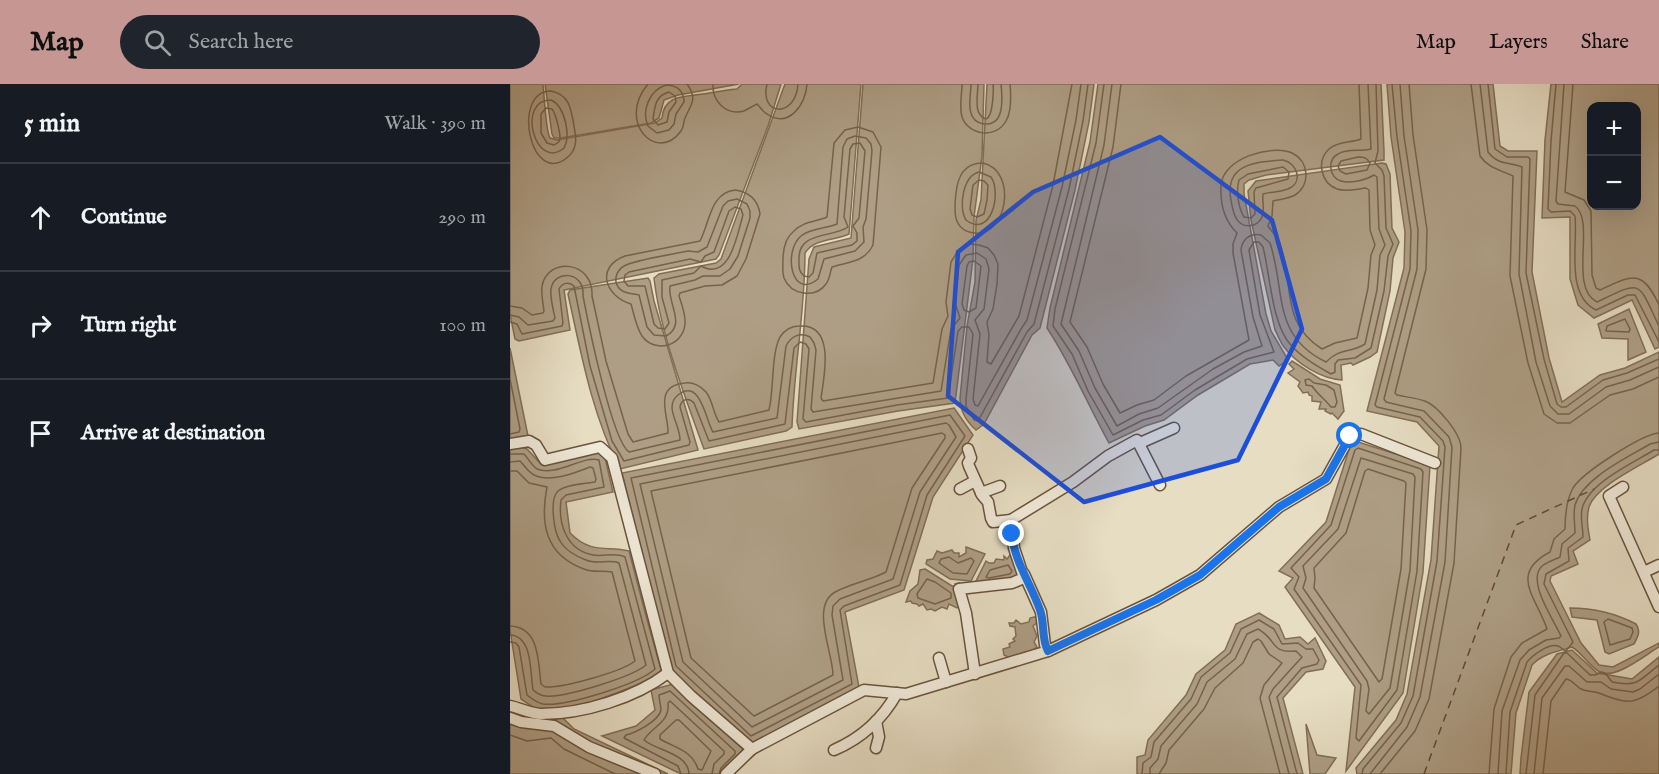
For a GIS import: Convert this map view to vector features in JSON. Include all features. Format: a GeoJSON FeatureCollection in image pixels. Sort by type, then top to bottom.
{"type":"FeatureCollection","features":[{"type":"Feature","properties":{"kind":"street"},"geometry":{"type":"LineString","coordinates":[[1140,443],[1174,428]]}},
{"type":"Feature","properties":{"kind":"street"},"geometry":{"type":"LineString","coordinates":[[726,774],[752,749],[864,690],[906,694],[975,674],[1048,651],[1156,600],[1200,575],[1279,507],[1326,479],[1350,436],[1361,434],[1435,463]]}},
{"type":"Feature","properties":{"kind":"street"},"geometry":{"type":"LineString","coordinates":[[968,449],[971,458],[968,463],[981,493],[988,502],[993,522],[1011,520],[1073,483],[1108,456],[1137,440],[1160,485]]}},
{"type":"Feature","properties":{"kind":"street"},"geometry":{"type":"LineString","coordinates":[[510,444],[529,441],[536,446],[545,460],[600,447],[612,458],[668,673],[752,749]]}},
{"type":"Feature","properties":{"kind":"street"},"geometry":{"type":"LineString","coordinates":[[960,489],[975,481]]}},
{"type":"Feature","properties":{"kind":"street"},"geometry":{"type":"LineString","coordinates":[[981,493],[1000,486]]}},
{"type":"Feature","properties":{"kind":"street"},"geometry":{"type":"LineString","coordinates":[[1623,487],[1609,496],[1659,607]]}},
{"type":"Feature","properties":{"kind":"street"},"geometry":{"type":"LineString","coordinates":[[1011,520],[1014,548],[1041,612],[1045,645],[1048,651]]}},
{"type":"Feature","properties":{"kind":"street"},"geometry":{"type":"LineString","coordinates":[[1644,572],[1659,565]]}},
{"type":"Feature","properties":{"kind":"street"},"geometry":{"type":"LineString","coordinates":[[975,674],[966,613],[959,589],[1021,581],[1024,574]]}},
{"type":"Feature","properties":{"kind":"street"},"geometry":{"type":"LineString","coordinates":[[939,658],[946,682]]}},
{"type":"Feature","properties":{"kind":"street"},"geometry":{"type":"LineString","coordinates":[[510,706],[540,714],[590,708],[644,687],[668,673]]}},
{"type":"Feature","properties":{"kind":"street"},"geometry":{"type":"LineString","coordinates":[[834,750],[859,737],[876,722],[897,693]]}},
{"type":"Feature","properties":{"kind":"street"},"geometry":{"type":"LineString","coordinates":[[510,718],[521,722],[554,726],[589,747],[655,774]]}},
{"type":"Feature","properties":{"kind":"street"},"geometry":{"type":"LineString","coordinates":[[876,722],[879,737],[876,748]]}},
{"type":"Feature","properties":{"kind":"highlighted area"},"geometry":{"type":"Polygon","coordinates":[[[1160,137],[1272,220],[1302,329],[1238,460],[1084,502],[948,396],[958,252],[1033,192],[1160,137]]]}},
{"type":"Feature","properties":{"kind":"water"},"geometry":{"type":"Polygon","coordinates":[[[510,84],[543,84],[550,138],[557,140],[655,123],[662,118],[667,105],[676,98],[737,89],[742,84],[781,84],[768,126],[716,259],[564,290],[570,330],[519,341],[515,339],[510,314],[510,84]]]}},
{"type":"Feature","properties":{"kind":"water"},"geometry":{"type":"Polygon","coordinates":[[[545,84],[739,84],[678,95],[664,100],[659,118],[651,123],[554,138],[545,84]]]}},
{"type":"Feature","properties":{"kind":"water"},"geometry":{"type":"Polygon","coordinates":[[[785,84],[861,84],[849,234],[819,242],[805,253],[792,427],[786,431],[704,449],[667,342],[654,278],[659,274],[716,263],[721,259],[785,84]]]}},
{"type":"Feature","properties":{"kind":"water"},"geometry":{"type":"Polygon","coordinates":[[[863,84],[984,84],[982,156],[974,217],[973,259],[955,403],[799,429],[797,422],[809,259],[814,247],[851,238],[863,84]]]}},
{"type":"Feature","properties":{"kind":"water"},"geometry":{"type":"Polygon","coordinates":[[[987,84],[1094,84],[1075,190],[1040,328],[1032,335],[984,424],[976,430],[965,416],[960,398],[967,326],[975,282],[976,220],[981,200],[987,84]]]}},
{"type":"Feature","properties":{"kind":"water"},"geometry":{"type":"Polygon","coordinates":[[[1098,84],[1381,84],[1384,151],[1384,160],[1266,175],[1249,180],[1244,184],[1266,314],[1271,331],[1287,358],[1279,366],[1273,360],[1250,364],[1198,395],[1164,420],[1109,443],[1072,370],[1047,328],[1090,142],[1098,84]]]}},
{"type":"Feature","properties":{"kind":"water"},"geometry":{"type":"Polygon","coordinates":[[[1387,84],[1493,84],[1500,146],[1508,151],[1537,151],[1532,272],[1549,358],[1562,402],[1600,375],[1625,368],[1659,352],[1659,454],[1609,484],[1593,499],[1588,515],[1590,540],[1573,551],[1578,564],[1551,576],[1550,581],[1581,643],[1599,665],[1613,667],[1659,643],[1659,647],[1622,670],[1606,674],[1596,670],[1572,647],[1550,653],[1536,661],[1532,665],[1516,713],[1511,774],[1357,774],[1356,768],[1396,720],[1407,694],[1431,560],[1439,446],[1417,422],[1367,411],[1404,268],[1405,232],[1391,137],[1387,84]]]}},
{"type":"Feature","properties":{"kind":"water"},"geometry":{"type":"Polygon","coordinates":[[[1551,84],[1659,84],[1659,347],[1655,349],[1632,300],[1594,318],[1578,305],[1570,279],[1570,217],[1542,218],[1545,140],[1551,84]]]}},
{"type":"Feature","properties":{"kind":"water"},"geometry":{"type":"Polygon","coordinates":[[[1386,164],[1390,174],[1392,228],[1399,242],[1393,258],[1390,291],[1377,352],[1353,365],[1351,363],[1341,365],[1342,380],[1334,379],[1310,369],[1295,359],[1283,345],[1275,330],[1251,220],[1248,191],[1256,181],[1386,164]]]}},
{"type":"Feature","properties":{"kind":"water"},"geometry":{"type":"Polygon","coordinates":[[[648,278],[698,450],[620,469],[595,405],[568,294],[570,290],[648,278]]]}},
{"type":"Feature","properties":{"kind":"water"},"geometry":{"type":"Polygon","coordinates":[[[1629,309],[1646,352],[1628,360],[1628,339],[1602,338],[1598,324],[1629,309]]]}},
{"type":"Feature","properties":{"kind":"water"},"geometry":{"type":"Polygon","coordinates":[[[510,348],[528,436],[510,440],[510,348]]]}},
{"type":"Feature","properties":{"kind":"water"},"geometry":{"type":"Polygon","coordinates":[[[1292,361],[1320,379],[1340,385],[1344,411],[1338,419],[1332,413],[1325,411],[1326,409],[1319,409],[1321,402],[1312,401],[1312,396],[1308,392],[1303,393],[1298,386],[1300,382],[1288,373],[1294,369],[1289,364],[1292,361]]]}},
{"type":"Feature","properties":{"kind":"water"},"geometry":{"type":"Polygon","coordinates":[[[954,408],[973,435],[933,497],[904,590],[845,612],[859,687],[751,745],[671,670],[622,473],[954,408]]]}},
{"type":"Feature","properties":{"kind":"water"},"geometry":{"type":"Polygon","coordinates":[[[1352,440],[1430,465],[1423,572],[1403,693],[1346,771],[1355,687],[1285,587],[1293,578],[1279,571],[1326,522],[1352,440]]]}},
{"type":"Feature","properties":{"kind":"water"},"geometry":{"type":"Polygon","coordinates":[[[520,447],[527,449],[540,463],[600,452],[605,458],[613,492],[566,502],[570,533],[592,547],[629,551],[662,673],[600,699],[563,709],[548,711],[537,709],[521,699],[510,630],[510,449],[520,447]]]}},
{"type":"Feature","properties":{"kind":"water"},"geometry":{"type":"Polygon","coordinates":[[[966,547],[985,554],[971,581],[950,579],[926,564],[927,560],[933,559],[937,551],[942,553],[952,550],[954,553],[959,553],[959,557],[966,553],[966,547]]]}},
{"type":"Feature","properties":{"kind":"water"},"geometry":{"type":"Polygon","coordinates":[[[1010,555],[1021,576],[979,587],[976,581],[986,561],[994,563],[996,559],[1004,560],[1004,556],[1007,559],[1010,555]]]}},
{"type":"Feature","properties":{"kind":"water"},"geometry":{"type":"Polygon","coordinates":[[[925,569],[952,586],[959,583],[960,606],[957,608],[949,604],[947,609],[942,607],[935,611],[927,610],[923,604],[919,606],[911,601],[906,602],[910,591],[918,584],[920,570],[925,569]]]}},
{"type":"Feature","properties":{"kind":"water"},"geometry":{"type":"Polygon","coordinates":[[[1570,608],[1604,612],[1620,617],[1636,624],[1638,636],[1634,644],[1609,654],[1605,652],[1597,620],[1572,617],[1570,608]]]}},
{"type":"Feature","properties":{"kind":"water"},"geometry":{"type":"Polygon","coordinates":[[[1259,613],[1279,625],[1285,639],[1300,637],[1308,644],[1315,638],[1326,661],[1323,669],[1306,672],[1283,698],[1303,774],[1137,774],[1137,757],[1145,755],[1148,740],[1186,695],[1196,674],[1225,650],[1236,624],[1259,613]]]}},
{"type":"Feature","properties":{"kind":"water"},"geometry":{"type":"Polygon","coordinates":[[[1038,616],[1038,622],[1033,626],[1037,636],[1034,642],[1037,647],[1030,652],[1010,658],[1004,655],[1003,649],[1010,647],[1009,644],[1015,641],[1013,639],[1016,636],[1015,627],[1010,626],[1009,623],[1014,623],[1016,620],[1021,624],[1038,616]]]}},
{"type":"Feature","properties":{"kind":"water"},"geometry":{"type":"Polygon","coordinates":[[[1572,650],[1597,673],[1632,679],[1659,657],[1659,774],[1520,774],[1529,692],[1557,654],[1572,650]]]}},
{"type":"Feature","properties":{"kind":"water"},"geometry":{"type":"Polygon","coordinates":[[[673,684],[746,752],[723,774],[681,774],[602,736],[636,726],[655,710],[651,690],[673,684]]]}},
{"type":"Feature","properties":{"kind":"water"},"geometry":{"type":"Polygon","coordinates":[[[510,711],[529,718],[559,714],[574,729],[668,774],[510,774],[510,711]]]}},
{"type":"Feature","properties":{"kind":"water"},"geometry":{"type":"Polygon","coordinates":[[[1306,724],[1317,755],[1336,758],[1325,774],[1310,774],[1306,724]]]}},
{"type":"Feature","properties":{"kind":"ferry route"},"geometry":{"type":"LineString","coordinates":[[1424,774],[1516,525],[1594,489]]}},
{"type":"Feature","properties":{"kind":"route"},"geometry":{"type":"LineString","coordinates":[[1012,534],[1014,548],[1041,612],[1045,645],[1048,651],[1156,600],[1200,575],[1279,507],[1326,479],[1350,436]]}}]}
